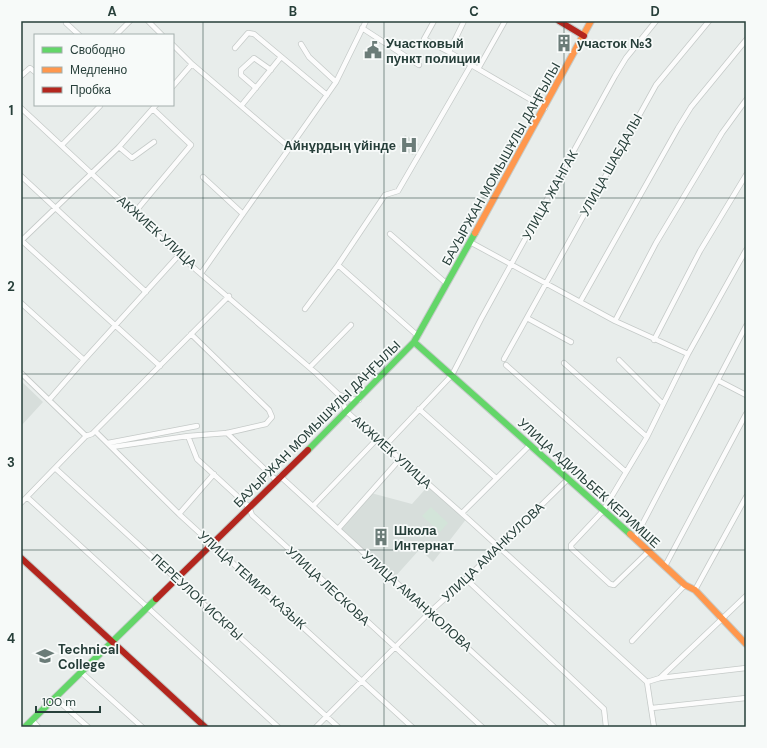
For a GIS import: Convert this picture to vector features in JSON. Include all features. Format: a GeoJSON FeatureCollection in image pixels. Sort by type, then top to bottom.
{"type":"FeatureCollection","features":[{"type":"Feature","properties":{"kind":"main road"},"geometry":{"type":"LineString","coordinates":[[559,21],[584,36]]}},
{"type":"Feature","properties":{"kind":"main road","name":"БАУЫРЖАН МОМЫШҰЛЫ ДАҢҒЫЛЫ"},"geometry":{"type":"LineString","coordinates":[[25,727],[347,412],[416,339],[545,108],[591,21]]}},
{"type":"Feature","properties":{"kind":"main road","name":"УЛИЦА АДИЛЬБЕК КЕРИМШЕ"},"geometry":{"type":"LineString","coordinates":[[416,339],[452,375],[635,538],[685,585],[695,590],[746,644]]}},
{"type":"Feature","properties":{"kind":"main road"},"geometry":{"type":"LineString","coordinates":[[21,558],[205,727]]}},
{"type":"Feature","properties":{"kind":"street"},"geometry":{"type":"LineString","coordinates":[[117,34],[130,21]]}},
{"type":"Feature","properties":{"kind":"street"},"geometry":{"type":"LineString","coordinates":[[148,21],[161,34]]}},
{"type":"Feature","properties":{"kind":"street"},"geometry":{"type":"LineString","coordinates":[[202,272],[327,96],[336,82],[366,21]]}},
{"type":"Feature","properties":{"kind":"street"},"geometry":{"type":"LineString","coordinates":[[434,21],[424,39],[545,108]]}},
{"type":"Feature","properties":{"kind":"street"},"geometry":{"type":"LineString","coordinates":[[449,52],[464,21]]}},
{"type":"Feature","properties":{"kind":"street"},"geometry":{"type":"LineString","coordinates":[[478,69],[505,21]]}},
{"type":"Feature","properties":{"kind":"street","name":"УЛИЦА ЖАНГАК"},"geometry":{"type":"LineString","coordinates":[[385,446],[452,375],[615,76],[626,58],[656,21]]}},
{"type":"Feature","properties":{"kind":"street","name":"УЛИЦА ШАБДАЛЫ"},"geometry":{"type":"LineString","coordinates":[[504,359],[545,282],[656,85],[709,21]]}},
{"type":"Feature","properties":{"kind":"street"},"geometry":{"type":"LineString","coordinates":[[66,23],[78,34]]}},
{"type":"Feature","properties":{"kind":"street"},"geometry":{"type":"LineString","coordinates":[[362,28],[419,65]]}},
{"type":"Feature","properties":{"kind":"street"},"geometry":{"type":"LineString","coordinates":[[235,48],[248,33],[254,34],[327,96]]}},
{"type":"Feature","properties":{"kind":"street"},"geometry":{"type":"LineString","coordinates":[[580,302],[691,107],[746,40]]}},
{"type":"Feature","properties":{"kind":"street"},"geometry":{"type":"LineString","coordinates":[[301,44],[309,57],[336,82]]}},
{"type":"Feature","properties":{"kind":"street"},"geometry":{"type":"LineString","coordinates":[[174,46],[192,64],[290,148]]}},
{"type":"Feature","properties":{"kind":"street"},"geometry":{"type":"LineString","coordinates":[[241,106],[281,57]]}},
{"type":"Feature","properties":{"kind":"street"},"geometry":{"type":"LineString","coordinates":[[256,88],[241,75],[241,70],[254,58],[271,70]]}},
{"type":"Feature","properties":{"kind":"street"},"geometry":{"type":"LineString","coordinates":[[174,85],[192,64]]}},
{"type":"Feature","properties":{"kind":"street"},"geometry":{"type":"LineString","coordinates":[[305,309],[338,265],[385,195],[398,191],[471,65]]}},
{"type":"Feature","properties":{"kind":"street"},"geometry":{"type":"LineString","coordinates":[[21,76],[30,68],[34,71]]}},
{"type":"Feature","properties":{"kind":"street"},"geometry":{"type":"LineString","coordinates":[[615,322],[656,243],[722,133],[746,100]]}},
{"type":"Feature","properties":{"kind":"street"},"geometry":{"type":"LineString","coordinates":[[62,145],[100,106]]}},
{"type":"Feature","properties":{"kind":"street"},"geometry":{"type":"LineString","coordinates":[[135,212],[191,146],[154,107],[119,147],[21,240],[160,366]]}},
{"type":"Feature","properties":{"kind":"street","name":"АКЖИЕК УЛИЦА"},"geometry":{"type":"LineString","coordinates":[[21,108],[135,212],[179,255],[202,272],[310,367],[338,394],[347,412],[462,513],[647,682]]}},
{"type":"Feature","properties":{"kind":"street"},"geometry":{"type":"LineString","coordinates":[[119,147],[132,158],[154,142]]}},
{"type":"Feature","properties":{"kind":"street"},"geometry":{"type":"LineString","coordinates":[[654,340],[700,251],[746,175]]}},
{"type":"Feature","properties":{"kind":"street"},"geometry":{"type":"LineString","coordinates":[[21,176],[146,292]]}},
{"type":"Feature","properties":{"kind":"street"},"geometry":{"type":"LineString","coordinates":[[203,177],[243,214]]}},
{"type":"Feature","properties":{"kind":"street"},"geometry":{"type":"LineString","coordinates":[[390,234],[447,284]]}},
{"type":"Feature","properties":{"kind":"street"},"geometry":{"type":"LineString","coordinates":[[470,242],[545,282],[615,322],[688,354]]}},
{"type":"Feature","properties":{"kind":"street"},"geometry":{"type":"LineString","coordinates":[[648,551],[614,585],[610,584],[571,548],[571,545],[603,511],[646,437],[688,354],[746,250]]}},
{"type":"Feature","properties":{"kind":"street"},"geometry":{"type":"LineString","coordinates":[[49,400],[179,255]]}},
{"type":"Feature","properties":{"kind":"street"},"geometry":{"type":"LineString","coordinates":[[338,265],[416,339]]}},
{"type":"Feature","properties":{"kind":"street"},"geometry":{"type":"LineString","coordinates":[[21,503],[86,436],[95,431],[229,296]]}},
{"type":"Feature","properties":{"kind":"street"},"geometry":{"type":"LineString","coordinates":[[21,303],[84,360]]}},
{"type":"Feature","properties":{"kind":"street"},"geometry":{"type":"LineString","coordinates":[[527,318],[571,342]]}},
{"type":"Feature","properties":{"kind":"street"},"geometry":{"type":"LineString","coordinates":[[310,367],[351,325]]}},
{"type":"Feature","properties":{"kind":"street"},"geometry":{"type":"LineString","coordinates":[[635,538],[719,381],[746,326]]}},
{"type":"Feature","properties":{"kind":"street"},"geometry":{"type":"LineString","coordinates":[[110,445],[227,433],[266,424],[272,417],[270,410],[191,334]]}},
{"type":"Feature","properties":{"kind":"street"},"geometry":{"type":"LineString","coordinates":[[619,360],[663,404]]}},
{"type":"Feature","properties":{"kind":"street"},"geometry":{"type":"LineString","coordinates":[[564,363],[646,437]]}},
{"type":"Feature","properties":{"kind":"street"},"geometry":{"type":"LineString","coordinates":[[506,365],[626,472]]}},
{"type":"Feature","properties":{"kind":"street"},"geometry":{"type":"LineString","coordinates":[[21,373],[86,436]]}},
{"type":"Feature","properties":{"kind":"street"},"geometry":{"type":"LineString","coordinates":[[719,381],[746,395]]}},
{"type":"Feature","properties":{"kind":"street"},"geometry":{"type":"LineString","coordinates":[[338,394],[349,400],[359,400]]}},
{"type":"Feature","properties":{"kind":"street"},"geometry":{"type":"LineString","coordinates":[[419,409],[496,478]]}},
{"type":"Feature","properties":{"kind":"street"},"geometry":{"type":"LineString","coordinates":[[665,566],[746,414]]}},
{"type":"Feature","properties":{"kind":"street"},"geometry":{"type":"LineString","coordinates":[[110,445],[197,426]]}},
{"type":"Feature","properties":{"kind":"street","name":"УЛИЦА ТЕМИР КАЗЫК"},"geometry":{"type":"LineString","coordinates":[[95,431],[179,514],[412,727]]}},
{"type":"Feature","properties":{"kind":"street","name":"УЛИЦА АМАНЖОЛОВА"},"geometry":{"type":"LineString","coordinates":[[227,433],[278,478],[313,506],[554,727]]}},
{"type":"Feature","properties":{"kind":"street","name":"УЛИЦА ЛЕСКОВА"},"geometry":{"type":"LineString","coordinates":[[188,436],[197,459],[249,507],[252,515],[482,727]]}},
{"type":"Feature","properties":{"kind":"street"},"geometry":{"type":"LineString","coordinates":[[313,506],[377,439]]}},
{"type":"Feature","properties":{"kind":"street"},"geometry":{"type":"LineString","coordinates":[[462,513],[530,444]]}},
{"type":"Feature","properties":{"kind":"street"},"geometry":{"type":"LineString","coordinates":[[338,529],[400,460]]}},
{"type":"Feature","properties":{"kind":"street","name":"ПЕРЕУЛОК ИСКРЫ"},"geometry":{"type":"LineString","coordinates":[[56,468],[178,578],[338,727]]}},
{"type":"Feature","properties":{"kind":"street"},"geometry":{"type":"LineString","coordinates":[[179,514],[214,474]]}},
{"type":"Feature","properties":{"kind":"street","name":"УЛИЦА АМАНКУЛОВА"},"geometry":{"type":"LineString","coordinates":[[316,727],[362,682],[394,647],[568,479]]}},
{"type":"Feature","properties":{"kind":"street"},"geometry":{"type":"LineString","coordinates":[[27,496],[278,727]]}},
{"type":"Feature","properties":{"kind":"street"},"geometry":{"type":"LineString","coordinates":[[695,590],[746,498]]}},
{"type":"Feature","properties":{"kind":"street"},"geometry":{"type":"LineString","coordinates":[[466,579],[604,709],[606,727]]}},
{"type":"Feature","properties":{"kind":"street"},"geometry":{"type":"LineString","coordinates":[[632,640],[685,585]]}},
{"type":"Feature","properties":{"kind":"street"},"geometry":{"type":"LineString","coordinates":[[660,678],[724,619],[746,596]]}},
{"type":"Feature","properties":{"kind":"street"},"geometry":{"type":"LineString","coordinates":[[654,727],[647,682],[660,678],[746,668]]}},
{"type":"Feature","properties":{"kind":"street"},"geometry":{"type":"LineString","coordinates":[[81,672],[142,727]]}},
{"type":"Feature","properties":{"kind":"street"},"geometry":{"type":"LineString","coordinates":[[55,698],[88,727]]}},
{"type":"Feature","properties":{"kind":"street"},"geometry":{"type":"LineString","coordinates":[[652,708],[746,698]]}},
{"type":"Feature","properties":{"kind":"street"},"geometry":{"type":"LineString","coordinates":[[32,720],[38,727]]}},
{"type":"Feature","properties":{"kind":"shaded area","name":"Айнұрдың үйінде"},"geometry":{"type":"Polygon","coordinates":[[[405,135],[419,144],[413,155],[399,147],[405,135]]]}},
{"type":"Feature","properties":{"kind":"shaded area"},"geometry":{"type":"Polygon","coordinates":[[[21,381],[43,402],[21,426],[21,381]]]}},
{"type":"Feature","properties":{"kind":"shaded area"},"geometry":{"type":"Polygon","coordinates":[[[429,485],[467,518],[433,562],[420,549],[393,579],[338,529],[371,493],[412,504],[429,485]]]}},
{"type":"Feature","properties":{"kind":"green space"},"geometry":{"type":"Polygon","coordinates":[[[431,507],[448,523],[440,532],[422,516],[431,507]]]}},
{"type":"Feature","properties":{"kind":"traffic: fast"},"geometry":{"type":"LineString","coordinates":[[308,450],[414,342],[475,233]]}},
{"type":"Feature","properties":{"kind":"traffic: fast"},"geometry":{"type":"LineString","coordinates":[[414,342],[630,534]]}},
{"type":"Feature","properties":{"kind":"traffic: fast"},"geometry":{"type":"LineString","coordinates":[[25,727],[156,599]]}},
{"type":"Feature","properties":{"kind":"traffic: slow"},"geometry":{"type":"LineString","coordinates":[[475,233],[591,21]]}},
{"type":"Feature","properties":{"kind":"traffic: slow"},"geometry":{"type":"LineString","coordinates":[[630,534],[685,585],[695,590],[746,644]]}},
{"type":"Feature","properties":{"kind":"traffic: jam"},"geometry":{"type":"LineString","coordinates":[[559,21],[584,36]]}},
{"type":"Feature","properties":{"kind":"traffic: jam"},"geometry":{"type":"LineString","coordinates":[[156,599],[308,450]]}},
{"type":"Feature","properties":{"kind":"traffic: jam"},"geometry":{"type":"LineString","coordinates":[[21,558],[205,727]]}},
{"type":"Feature","properties":{"kind":"place","name":"участок №3"},"geometry":{"type":"Point","coordinates":[564,43]}},
{"type":"Feature","properties":{"kind":"place","name":"Участковый пункт полиции"},"geometry":{"type":"Point","coordinates":[373,50]}},
{"type":"Feature","properties":{"kind":"place","name":"Айнұрдың үйінде"},"geometry":{"type":"Point","coordinates":[409,145]}},
{"type":"Feature","properties":{"kind":"place","name":"Школа Интернат"},"geometry":{"type":"Point","coordinates":[381,537]}},
{"type":"Feature","properties":{"kind":"place","name":"Technical College"},"geometry":{"type":"Point","coordinates":[45,656]}}]}
